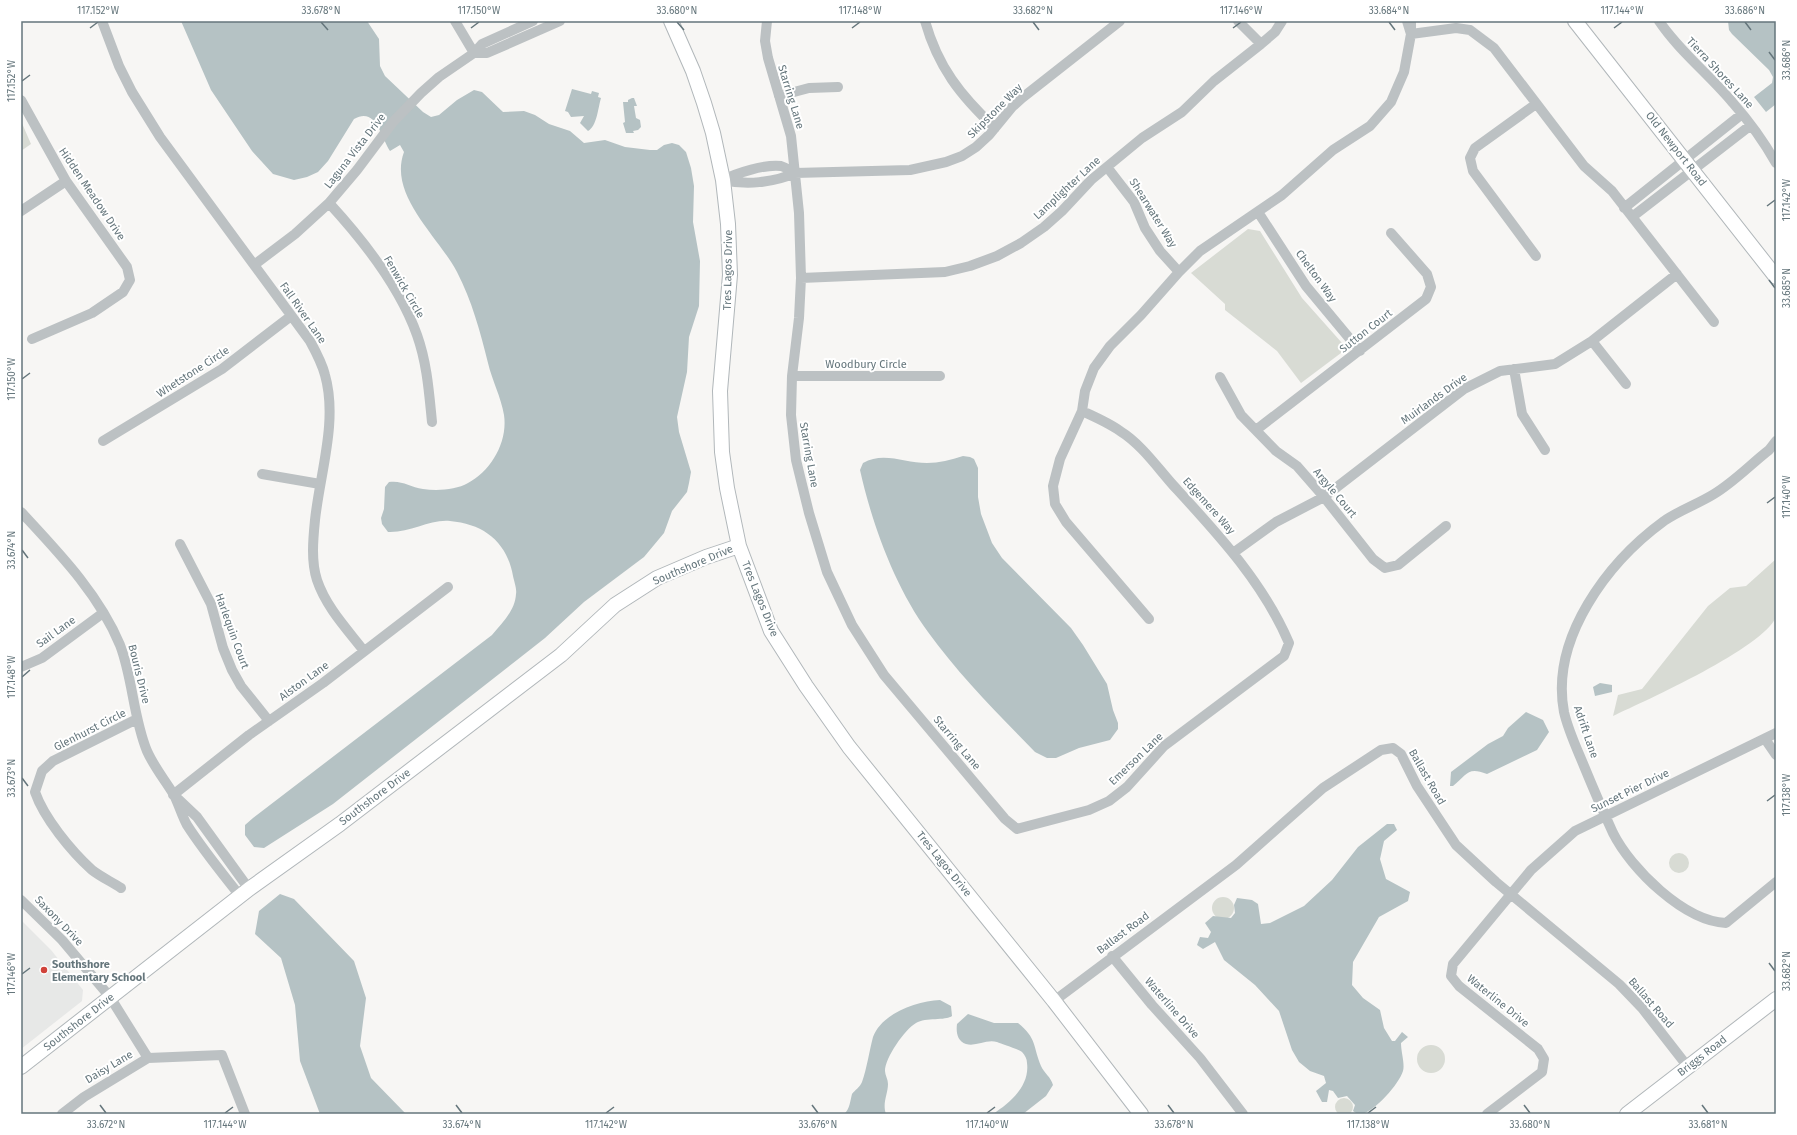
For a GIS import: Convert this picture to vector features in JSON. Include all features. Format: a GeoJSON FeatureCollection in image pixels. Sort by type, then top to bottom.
{"type":"FeatureCollection","features":[{"type":"Feature","properties":{"kind":"street","name":"Fall River Lane"},"geometry":{"type":"LineString","coordinates":[[102,21],[119,66],[132,92],[160,137],[291,316],[318,356],[325,374],[329,397],[329,427],[313,538],[313,559],[317,580],[327,602],[364,651]]}},
{"type":"Feature","properties":{"kind":"street"},"geometry":{"type":"LineString","coordinates":[[454,21],[474,53]]}},
{"type":"Feature","properties":{"kind":"street","name":"Laguna Vista Drive"},"geometry":{"type":"LineString","coordinates":[[254,265],[295,234],[329,203],[357,170],[378,140],[420,93],[458,63],[474,53],[482,44],[533,21]]}},
{"type":"Feature","properties":{"kind":"street","name":"Laguna Vista Drive"},"geometry":{"type":"LineString","coordinates":[[474,53],[487,53],[560,21]]}},
{"type":"Feature","properties":{"kind":"street","name":"Tres Lagos Drive"},"geometry":{"type":"LineString","coordinates":[[671,21],[694,71],[713,133],[723,180],[728,224],[730,275],[722,358],[720,417],[727,488],[739,546],[771,632],[806,686],[849,747],[1054,1001],[1140,1114]]}},
{"type":"Feature","properties":{"kind":"street","name":"Starring Lane"},"geometry":{"type":"LineString","coordinates":[[767,21],[766,41],[768,58],[790,130],[800,231],[801,278],[799,318],[792,376],[792,434],[801,484],[827,572],[852,624],[884,674],[1005,819],[1017,829]]}},
{"type":"Feature","properties":{"kind":"street"},"geometry":{"type":"LineString","coordinates":[[925,21],[933,47],[955,86],[969,104],[995,128]]}},
{"type":"Feature","properties":{"kind":"street","name":"Skipstone Way"},"geometry":{"type":"LineString","coordinates":[[723,180],[738,172],[781,166],[795,173],[910,170],[931,166],[962,156],[976,147],[1022,98],[1120,21]]}},
{"type":"Feature","properties":{"kind":"street"},"geometry":{"type":"LineString","coordinates":[[1238,21],[1261,44]]}},
{"type":"Feature","properties":{"kind":"street","name":"Lamplighter Lane"},"geometry":{"type":"LineString","coordinates":[[801,278],[945,272],[970,266],[997,256],[1022,243],[1044,227],[1062,211],[1091,180],[1142,138],[1182,112],[1214,81],[1275,32],[1282,21]]}},
{"type":"Feature","properties":{"kind":"street"},"geometry":{"type":"LineString","coordinates":[[1407,21],[1411,34]]}},
{"type":"Feature","properties":{"kind":"street"},"geometry":{"type":"LineString","coordinates":[[1149,619],[1066,522],[1055,504],[1053,486],[1060,459],[1082,411],[1085,391],[1094,368],[1110,346],[1200,251],[1230,229],[1282,195],[1333,150],[1370,126],[1391,102],[1404,72],[1411,34],[1411,21]]}},
{"type":"Feature","properties":{"kind":"street","name":"Old Newport Road"},"geometry":{"type":"LineString","coordinates":[[1575,21],[1776,277]]}},
{"type":"Feature","properties":{"kind":"street","name":"Tierra Shores Lane"},"geometry":{"type":"LineString","coordinates":[[1659,21],[1681,49],[1742,114],[1776,163]]}},
{"type":"Feature","properties":{"kind":"street"},"geometry":{"type":"LineString","coordinates":[[1411,34],[1456,28],[1470,30],[1494,48],[1584,166],[1612,191],[1714,322]]}},
{"type":"Feature","properties":{"kind":"street"},"geometry":{"type":"LineString","coordinates":[[779,96],[809,88],[838,87]]}},
{"type":"Feature","properties":{"kind":"street","name":"Hidden Meadow Drive"},"geometry":{"type":"LineString","coordinates":[[21,100],[66,181],[127,267],[130,280],[123,292],[92,313],[32,339]]}},
{"type":"Feature","properties":{"kind":"street"},"geometry":{"type":"LineString","coordinates":[[1536,104],[1475,148],[1470,158],[1473,171],[1536,256]]}},
{"type":"Feature","properties":{"kind":"street"},"geometry":{"type":"LineString","coordinates":[[1624,208],[1742,114]]}},
{"type":"Feature","properties":{"kind":"street"},"geometry":{"type":"LineString","coordinates":[[1632,217],[1751,126]]}},
{"type":"Feature","properties":{"kind":"street"},"geometry":{"type":"LineString","coordinates":[[1713,137],[1722,148]]}},
{"type":"Feature","properties":{"kind":"street","name":"Shearwater Way"},"geometry":{"type":"LineString","coordinates":[[1107,167],[1134,202],[1145,228],[1160,251],[1179,272]]}},
{"type":"Feature","properties":{"kind":"street"},"geometry":{"type":"LineString","coordinates":[[21,211],[66,181]]}},
{"type":"Feature","properties":{"kind":"street"},"geometry":{"type":"LineString","coordinates":[[1657,182],[1665,192]]}},
{"type":"Feature","properties":{"kind":"street","name":"Fenwick Circle"},"geometry":{"type":"LineString","coordinates":[[329,203],[360,238],[406,311],[416,334],[424,360],[432,422]]}},
{"type":"Feature","properties":{"kind":"street","name":"Chelton Way"},"geometry":{"type":"LineString","coordinates":[[1258,212],[1306,286],[1360,351]]}},
{"type":"Feature","properties":{"kind":"street","name":"Sutton Court"},"geometry":{"type":"LineString","coordinates":[[1256,430],[1426,300],[1431,287],[1427,274],[1391,233]]}},
{"type":"Feature","properties":{"kind":"street","name":"Muirlands Drive"},"geometry":{"type":"LineString","coordinates":[[1233,552],[1276,522],[1324,497],[1464,389],[1500,371],[1555,364],[1592,341],[1677,274]]}},
{"type":"Feature","properties":{"kind":"street","name":"Whetstone Circle"},"geometry":{"type":"LineString","coordinates":[[103,441],[222,369],[291,316]]}},
{"type":"Feature","properties":{"kind":"street"},"geometry":{"type":"LineString","coordinates":[[1592,341],[1626,384]]}},
{"type":"Feature","properties":{"kind":"street"},"geometry":{"type":"LineString","coordinates":[[1514,369],[1522,414],[1545,450]]}},
{"type":"Feature","properties":{"kind":"street","name":"Woodbury Circle"},"geometry":{"type":"LineString","coordinates":[[792,376],[940,376]]}},
{"type":"Feature","properties":{"kind":"street","name":"Argyle Court"},"geometry":{"type":"LineString","coordinates":[[1220,377],[1241,416],[1276,451],[1297,466],[1324,497],[1373,559],[1385,568],[1398,565],[1446,526]]}},
{"type":"Feature","properties":{"kind":"street","name":"Edgemere Way"},"geometry":{"type":"LineString","coordinates":[[1082,411],[1120,431],[1142,450],[1233,552],[1256,584],[1283,629],[1289,644]]}},
{"type":"Feature","properties":{"kind":"street","name":"Adrift Lane"},"geometry":{"type":"LineString","coordinates":[[1776,441],[1769,450],[1715,494],[1665,521],[1634,547],[1601,584],[1583,610],[1568,648],[1562,679],[1564,712],[1576,746],[1605,816],[1632,864],[1673,900],[1712,922],[1726,923],[1776,882]]}},
{"type":"Feature","properties":{"kind":"street"},"geometry":{"type":"LineString","coordinates":[[262,474],[320,484]]}},
{"type":"Feature","properties":{"kind":"street","name":"Bouris Drive"},"geometry":{"type":"LineString","coordinates":[[21,512],[69,565],[103,613],[120,646],[131,685],[137,719],[147,750],[157,771],[173,795],[187,825],[244,892]]}},
{"type":"Feature","properties":{"kind":"street","name":"Harlequin Court"},"geometry":{"type":"LineString","coordinates":[[180,544],[211,604],[232,670],[241,686],[269,721]]}},
{"type":"Feature","properties":{"kind":"street","name":"Southshore Drive"},"geometry":{"type":"LineString","coordinates":[[21,1067],[244,892],[340,824],[561,655],[615,605],[657,578],[706,557],[739,546]]}},
{"type":"Feature","properties":{"kind":"street","name":"Alston Lane"},"geometry":{"type":"LineString","coordinates":[[173,795],[448,587]]}},
{"type":"Feature","properties":{"kind":"street","name":"Sail Lane"},"geometry":{"type":"LineString","coordinates":[[21,667],[42,658],[103,613]]}},
{"type":"Feature","properties":{"kind":"street","name":"Emerson Lane"},"geometry":{"type":"LineString","coordinates":[[1017,829],[1089,810],[1109,801],[1127,787],[1164,746],[1284,656],[1289,644]]}},
{"type":"Feature","properties":{"kind":"street","name":"Glenhurst Circle"},"geometry":{"type":"LineString","coordinates":[[121,888],[92,870],[71,847],[47,816],[35,792],[42,771],[53,761],[137,719]]}},
{"type":"Feature","properties":{"kind":"street","name":"Sunset Pier Drive"},"geometry":{"type":"LineString","coordinates":[[1511,895],[1531,870],[1554,848],[1575,831],[1776,733]]}},
{"type":"Feature","properties":{"kind":"street"},"geometry":{"type":"LineString","coordinates":[[1765,739],[1776,755]]}},
{"type":"Feature","properties":{"kind":"street","name":"Ballast Road"},"geometry":{"type":"LineString","coordinates":[[1054,1001],[1112,956],[1236,865],[1323,788],[1381,750],[1393,748],[1401,754],[1430,808],[1456,845],[1511,895],[1619,984],[1642,1008],[1688,1067]]}},
{"type":"Feature","properties":{"kind":"street","name":"Bouris Drive"},"geometry":{"type":"LineString","coordinates":[[173,795],[197,817],[244,892]]}},
{"type":"Feature","properties":{"kind":"street"},"geometry":{"type":"LineString","coordinates":[[194,834],[204,827]]}},
{"type":"Feature","properties":{"kind":"street","name":"Waterline Drive"},"geometry":{"type":"LineString","coordinates":[[1487,1114],[1542,1072],[1544,1059],[1538,1049],[1459,986],[1451,976],[1453,964],[1511,895]]}},
{"type":"Feature","properties":{"kind":"street","name":"Saxony Drive"},"geometry":{"type":"LineString","coordinates":[[21,900],[62,940],[110,998],[148,1058]]}},
{"type":"Feature","properties":{"kind":"street","name":"Waterline Drive"},"geometry":{"type":"LineString","coordinates":[[1112,956],[1152,1005],[1200,1058],[1243,1114]]}},
{"type":"Feature","properties":{"kind":"street","name":"Briggs Road"},"geometry":{"type":"LineString","coordinates":[[1627,1114],[1776,999]]}},
{"type":"Feature","properties":{"kind":"street","name":"Daisy Lane"},"geometry":{"type":"LineString","coordinates":[[62,1114],[84,1096],[148,1058],[222,1054],[245,1114]]}},
{"type":"Feature","properties":{"kind":"shaded area"},"geometry":{"type":"Polygon","coordinates":[[[181,21],[367,21],[379,39],[380,66],[385,76],[423,112],[431,117],[439,115],[457,100],[474,90],[482,92],[503,112],[524,111],[535,115],[549,124],[570,131],[584,143],[605,140],[625,147],[650,150],[657,150],[664,145],[672,143],[679,145],[686,152],[691,168],[694,186],[693,222],[700,261],[699,306],[689,337],[687,372],[677,417],[679,432],[691,472],[687,492],[672,511],[664,533],[644,557],[584,602],[545,638],[333,804],[264,848],[254,847],[245,835],[245,825],[492,635],[511,611],[516,594],[515,583],[510,564],[505,553],[492,537],[473,526],[450,521],[435,522],[396,532],[388,532],[382,524],[381,518],[384,509],[385,487],[389,482],[398,482],[423,489],[440,490],[458,487],[476,478],[491,463],[496,455],[505,425],[504,415],[475,316],[467,294],[449,258],[417,215],[403,184],[401,168],[404,152],[400,145],[390,151],[373,120],[368,117],[361,116],[354,119],[328,161],[318,172],[307,177],[294,180],[273,174],[252,151],[211,90],[181,21]]]}},
{"type":"Feature","properties":{"kind":"shaded area"},"geometry":{"type":"Polygon","coordinates":[[[1728,21],[1776,21],[1776,104],[1766,112],[1754,97],[1772,83],[1773,77],[1769,70],[1732,34],[1729,30],[1728,21]]]}},
{"type":"Feature","properties":{"kind":"shaded area"},"geometry":{"type":"Polygon","coordinates":[[[572,89],[591,94],[592,91],[599,93],[598,97],[601,98],[597,116],[591,129],[588,131],[580,123],[584,116],[571,117],[568,112],[565,111],[572,89]]]}},
{"type":"Feature","properties":{"kind":"shaded area"},"geometry":{"type":"Polygon","coordinates":[[[634,98],[637,106],[634,106],[636,118],[640,120],[641,127],[638,130],[633,131],[634,133],[626,133],[623,123],[625,122],[623,102],[628,102],[628,100],[634,98]]]}},
{"type":"Feature","properties":{"kind":"shaded area"},"geometry":{"type":"Polygon","coordinates":[[[21,121],[31,144],[21,151],[21,121]]]}},
{"type":"Feature","properties":{"kind":"shaded area"},"geometry":{"type":"Polygon","coordinates":[[[1248,229],[1260,231],[1302,298],[1342,343],[1341,353],[1301,383],[1277,351],[1225,310],[1225,304],[1191,273],[1248,229]]]}},
{"type":"Feature","properties":{"kind":"shaded area"},"geometry":{"type":"Polygon","coordinates":[[[963,456],[974,459],[978,468],[978,497],[981,514],[992,543],[1002,558],[1071,628],[1107,684],[1113,710],[1118,723],[1118,729],[1110,740],[1079,748],[1056,758],[1047,758],[1035,752],[979,694],[953,664],[928,632],[905,595],[878,533],[860,470],[863,463],[878,458],[894,458],[927,463],[945,461],[963,456]]]}},
{"type":"Feature","properties":{"kind":"shaded area"},"geometry":{"type":"Polygon","coordinates":[[[1776,559],[1777,613],[1776,617],[1767,629],[1728,658],[1676,686],[1613,716],[1618,695],[1642,689],[1708,606],[1730,588],[1746,586],[1776,559]]]}},
{"type":"Feature","properties":{"kind":"shaded area"},"geometry":{"type":"Polygon","coordinates":[[[1600,683],[1612,685],[1612,692],[1595,696],[1593,687],[1600,683]]]}},
{"type":"Feature","properties":{"kind":"shaded area"},"geometry":{"type":"Polygon","coordinates":[[[1526,712],[1543,720],[1549,732],[1537,750],[1487,774],[1471,771],[1453,786],[1450,786],[1451,772],[1488,744],[1503,736],[1508,728],[1526,712]]]}},
{"type":"Feature","properties":{"kind":"shaded area"},"geometry":{"type":"Polygon","coordinates":[[[1387,824],[1394,824],[1397,830],[1384,841],[1380,859],[1386,879],[1410,892],[1408,901],[1379,917],[1353,962],[1352,985],[1363,998],[1380,1010],[1384,1028],[1392,1041],[1395,1041],[1402,1032],[1408,1037],[1401,1043],[1403,1071],[1397,1083],[1380,1103],[1367,1112],[1360,1114],[1353,1111],[1355,1105],[1347,1096],[1338,1098],[1333,1091],[1329,1090],[1327,1102],[1322,1102],[1316,1091],[1326,1083],[1324,1076],[1310,1071],[1299,1062],[1292,1050],[1279,1011],[1255,985],[1224,960],[1215,942],[1203,949],[1197,945],[1200,937],[1208,938],[1211,932],[1205,923],[1213,916],[1231,918],[1235,913],[1234,905],[1237,898],[1252,900],[1258,904],[1261,924],[1270,923],[1304,906],[1332,880],[1358,847],[1387,824]]]}},
{"type":"Feature","properties":{"kind":"shaded area"},"geometry":{"type":"Polygon","coordinates":[[[1679,853],[1686,856],[1689,863],[1686,870],[1679,873],[1672,870],[1669,863],[1672,856],[1679,853]]]}},
{"type":"Feature","properties":{"kind":"shaded area"},"geometry":{"type":"Polygon","coordinates":[[[280,894],[294,899],[354,961],[366,998],[360,1046],[371,1078],[406,1114],[320,1114],[300,1061],[295,1005],[281,958],[255,934],[259,911],[280,894]]]}},
{"type":"Feature","properties":{"kind":"shaded area"},"geometry":{"type":"Polygon","coordinates":[[[1223,897],[1231,900],[1234,908],[1231,916],[1223,919],[1215,916],[1212,908],[1215,900],[1223,897]]]}},
{"type":"Feature","properties":{"kind":"shaded area","name":"Southshore Elementary School"},"geometry":{"type":"Polygon","coordinates":[[[21,920],[51,950],[83,990],[82,1001],[21,1049],[21,920]]]}},
{"type":"Feature","properties":{"kind":"shaded area"},"geometry":{"type":"Polygon","coordinates":[[[940,1000],[951,1006],[952,1016],[925,1020],[916,1023],[901,1037],[888,1059],[885,1071],[888,1080],[885,1102],[886,1114],[844,1114],[849,1107],[852,1094],[862,1082],[873,1037],[884,1021],[901,1010],[911,1006],[940,1000]]]}},
{"type":"Feature","properties":{"kind":"shaded area"},"geometry":{"type":"Polygon","coordinates":[[[968,1014],[994,1023],[1018,1023],[1032,1038],[1041,1066],[1053,1085],[1046,1096],[1023,1114],[993,1114],[1006,1105],[1018,1093],[1022,1086],[1027,1071],[1025,1056],[1022,1052],[1014,1048],[993,1041],[974,1045],[963,1043],[958,1036],[957,1024],[968,1014]]]}},
{"type":"Feature","properties":{"kind":"shaded area"},"geometry":{"type":"Polygon","coordinates":[[[1431,1045],[1441,1049],[1445,1059],[1441,1069],[1431,1073],[1421,1069],[1417,1059],[1421,1049],[1431,1045]]]}},
{"type":"Feature","properties":{"kind":"shaded area"},"geometry":{"type":"Polygon","coordinates":[[[1344,1098],[1350,1101],[1353,1107],[1350,1113],[1344,1116],[1338,1113],[1335,1107],[1338,1101],[1344,1098]]]}},
{"type":"Feature","properties":{"kind":"place","name":"Southshore Elementary School"},"geometry":{"type":"Point","coordinates":[44,970]}}]}
